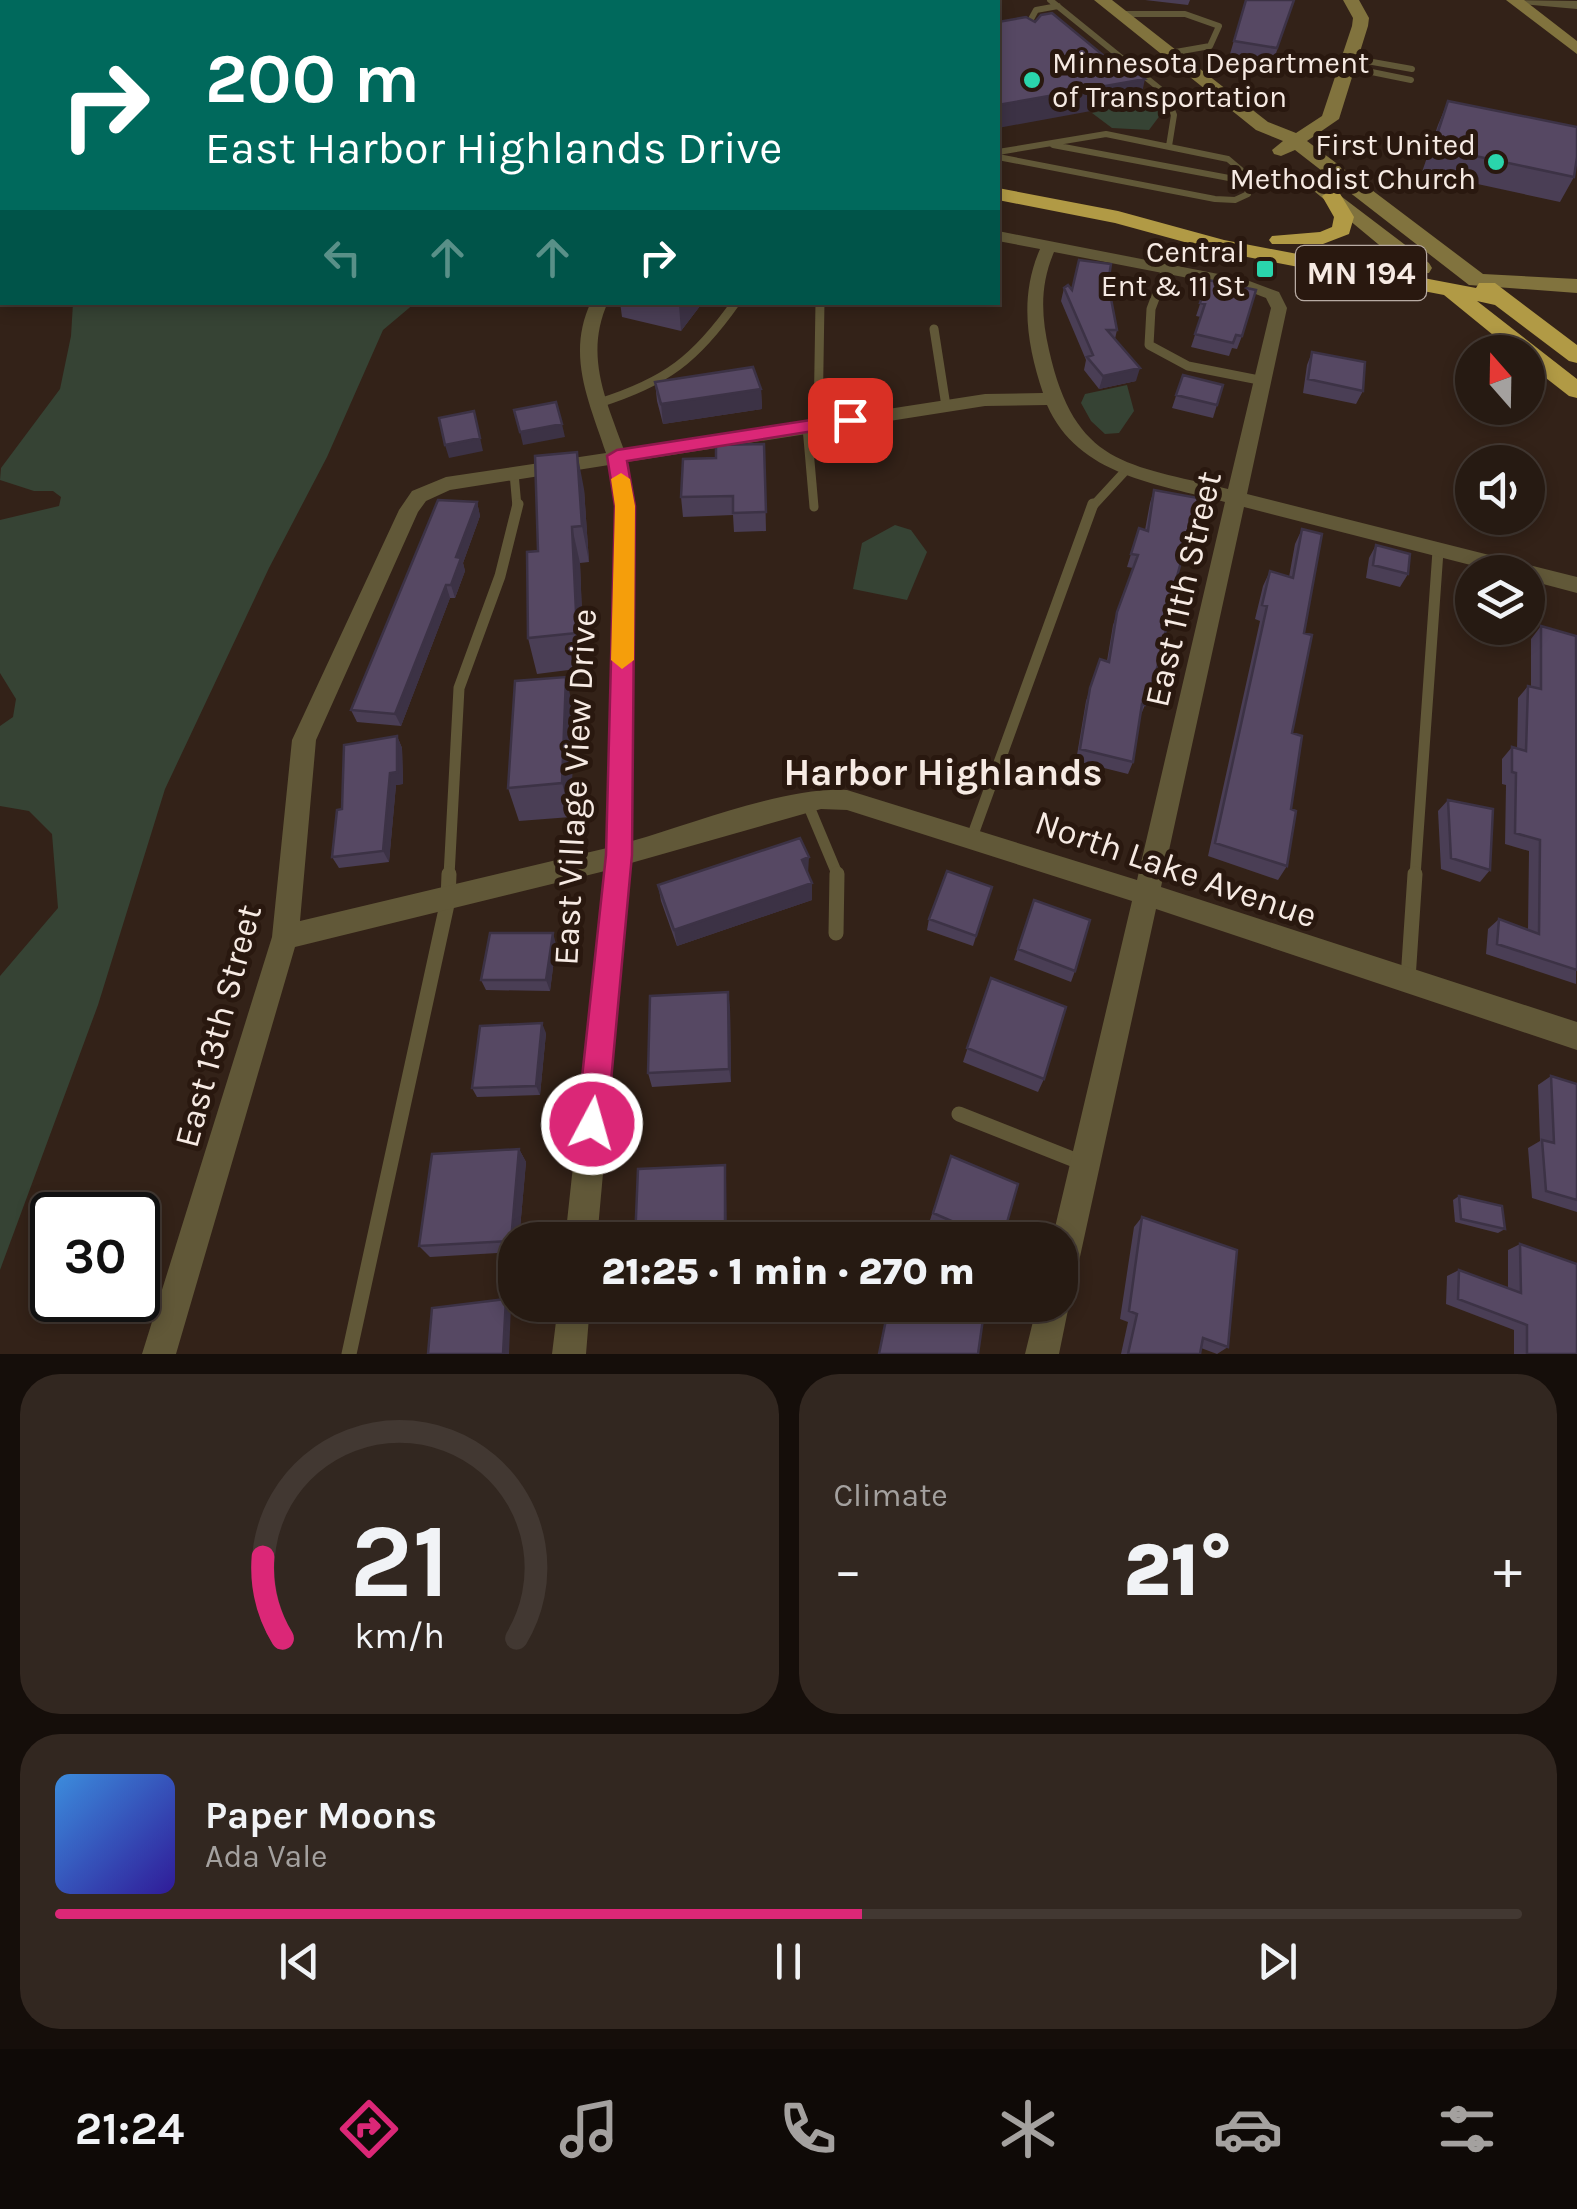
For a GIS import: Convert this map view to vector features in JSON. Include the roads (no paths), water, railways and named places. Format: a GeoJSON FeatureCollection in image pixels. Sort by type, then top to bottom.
{"type":"FeatureCollection","features":[{"type":"Feature","properties":{"kind":"highway","name":"MN 194"},"geometry":{"type":"LineString","coordinates":[[1000,194],[1118,218],[1187,238],[1449,290],[1577,392]]}},
{"type":"Feature","properties":{"kind":"highway"},"geometry":{"type":"LineString","coordinates":[[1279,240],[1323,238],[1342,230],[1344,218],[1332,196]]}},
{"type":"Feature","properties":{"kind":"highway","name":"MN 194"},"geometry":{"type":"LineString","coordinates":[[1118,218],[1160,218],[1478,280],[1577,356]]}},
{"type":"Feature","properties":{"kind":"highway"},"geometry":{"type":"LineString","coordinates":[[1421,268],[1449,290],[1504,300]]}},
{"type":"Feature","properties":{"kind":"highway","name":"MN 194"},"geometry":{"type":"LineString","coordinates":[[1348,270],[1441,307],[1486,335]]}},
{"type":"Feature","properties":{"kind":"highway","name":"MN 194"},"geometry":{"type":"LineString","coordinates":[[1545,372],[1577,392]]}},
{"type":"Feature","properties":{"kind":"main road"},"geometry":{"type":"LineString","coordinates":[[1102,0],[1262,126],[1263,138],[1331,169],[1478,280],[1577,286]]}},
{"type":"Feature","properties":{"kind":"main road"},"geometry":{"type":"LineString","coordinates":[[1331,169],[1325,148],[1333,138],[1330,119],[1361,18],[1351,0]]}},
{"type":"Feature","properties":{"kind":"main road"},"geometry":{"type":"LineString","coordinates":[[1514,0],[1577,49]]}},
{"type":"Feature","properties":{"kind":"main road"},"geometry":{"type":"LineString","coordinates":[[1288,147],[1330,119]]}},
{"type":"Feature","properties":{"kind":"main road"},"geometry":{"type":"LineString","coordinates":[[1288,147],[1332,196],[1421,268]]}},
{"type":"Feature","properties":{"kind":"main road"},"geometry":{"type":"LineString","coordinates":[[1504,300],[1577,306]]}},
{"type":"Feature","properties":{"kind":"street"},"geometry":{"type":"LineString","coordinates":[[1522,0],[1577,5]]}},
{"type":"Feature","properties":{"kind":"street"},"geometry":{"type":"LineString","coordinates":[[1000,236],[1166,269]]}},
{"type":"Feature","properties":{"kind":"street"},"geometry":{"type":"LineString","coordinates":[[1049,246],[1038,272],[1034,301],[1053,399],[1074,436],[1090,450],[1126,468],[1455,555]]}},
{"type":"Feature","properties":{"kind":"street","name":"East 11th Street"},"geometry":{"type":"LineString","coordinates":[[1072,1222],[1279,308],[1273,295],[1244,284],[1166,269]]}},
{"type":"Feature","properties":{"kind":"street"},"geometry":{"type":"LineString","coordinates":[[599,305],[584,346],[617,456]]}},
{"type":"Feature","properties":{"kind":"street"},"geometry":{"type":"LineString","coordinates":[[514,473],[946,406],[1009,398],[1053,399]]}},
{"type":"Feature","properties":{"kind":"street","name":"East Village View Drive"},"geometry":{"type":"LineString","coordinates":[[582,1222],[619,855],[625,506],[617,456]]}},
{"type":"Feature","properties":{"kind":"street","name":"East 13th Street"},"geometry":{"type":"LineString","coordinates":[[159,1354],[285,937],[304,740],[408,510],[419,496],[446,484],[514,473]]}},
{"type":"Feature","properties":{"kind":"street"},"geometry":{"type":"LineString","coordinates":[[1545,578],[1577,586]]}},
{"type":"Feature","properties":{"kind":"street","name":"North Lake Avenue"},"geometry":{"type":"LineString","coordinates":[[285,937],[448,900],[807,802],[847,800],[972,837],[1147,898],[1577,1036]]}},
{"type":"Feature","properties":{"kind":"street"},"geometry":{"type":"LineString","coordinates":[[569,1354],[572,1322]]}},
{"type":"Feature","properties":{"kind":"street"},"geometry":{"type":"LineString","coordinates":[[1042,1354],[1049,1322]]}},
{"type":"Feature","properties":{"kind":"lane"},"geometry":{"type":"LineString","coordinates":[[1050,0],[1165,94],[1174,115],[1169,146]]}},
{"type":"Feature","properties":{"kind":"lane"},"geometry":{"type":"LineString","coordinates":[[1030,38],[1024,31],[1036,10],[1058,6]]}},
{"type":"Feature","properties":{"kind":"lane"},"geometry":{"type":"LineString","coordinates":[[1120,14],[1150,11],[1206,19],[1219,26],[1210,46],[1170,53]]}},
{"type":"Feature","properties":{"kind":"lane"},"geometry":{"type":"LineString","coordinates":[[1348,62],[1412,68]]}},
{"type":"Feature","properties":{"kind":"lane"},"geometry":{"type":"LineString","coordinates":[[1348,62],[1411,80]]}},
{"type":"Feature","properties":{"kind":"lane"},"geometry":{"type":"LineString","coordinates":[[1000,154],[1106,134],[1228,159],[1241,170],[1245,197],[1229,201],[1000,154]]}},
{"type":"Feature","properties":{"kind":"lane"},"geometry":{"type":"LineString","coordinates":[[1044,143],[1245,182]]}},
{"type":"Feature","properties":{"kind":"lane"},"geometry":{"type":"LineString","coordinates":[[1166,269],[1148,322],[1149,345],[1161,356],[1181,363],[1264,381]]}},
{"type":"Feature","properties":{"kind":"lane"},"geometry":{"type":"LineString","coordinates":[[598,403],[637,392],[682,368],[698,356],[734,305]]}},
{"type":"Feature","properties":{"kind":"lane"},"geometry":{"type":"LineString","coordinates":[[814,507],[812,426],[820,305]]}},
{"type":"Feature","properties":{"kind":"lane"},"geometry":{"type":"LineString","coordinates":[[934,328],[946,406]]}},
{"type":"Feature","properties":{"kind":"lane"},"geometry":{"type":"LineString","coordinates":[[972,837],[1090,510],[1095,499],[1126,468]]}},
{"type":"Feature","properties":{"kind":"lane"},"geometry":{"type":"LineString","coordinates":[[350,1354],[448,900],[459,688],[504,557],[519,500],[514,473]]}},
{"type":"Feature","properties":{"kind":"lane"},"geometry":{"type":"LineString","coordinates":[[1407,983],[1438,551]]}},
{"type":"Feature","properties":{"kind":"lane"},"geometry":{"type":"LineString","coordinates":[[807,802],[838,878],[836,933]]}},
{"type":"Feature","properties":{"kind":"lane"},"geometry":{"type":"LineString","coordinates":[[959,1114],[1086,1164]]}},
{"type":"Feature","properties":{"kind":"place","name":"Minnesota Department of Transportation"},"geometry":{"type":"Point","coordinates":[1032,80]}},
{"type":"Feature","properties":{"kind":"place","name":"First United Methodist Church"},"geometry":{"type":"Point","coordinates":[1496,162]}},
{"type":"Feature","properties":{"kind":"place","name":"Central Ent & 11 St"},"geometry":{"type":"Point","coordinates":[1265,269]}},
{"type":"Feature","properties":{"kind":"district","name":"Harbor Highlands"},"geometry":{"type":"Point","coordinates":[943,772]}}]}
